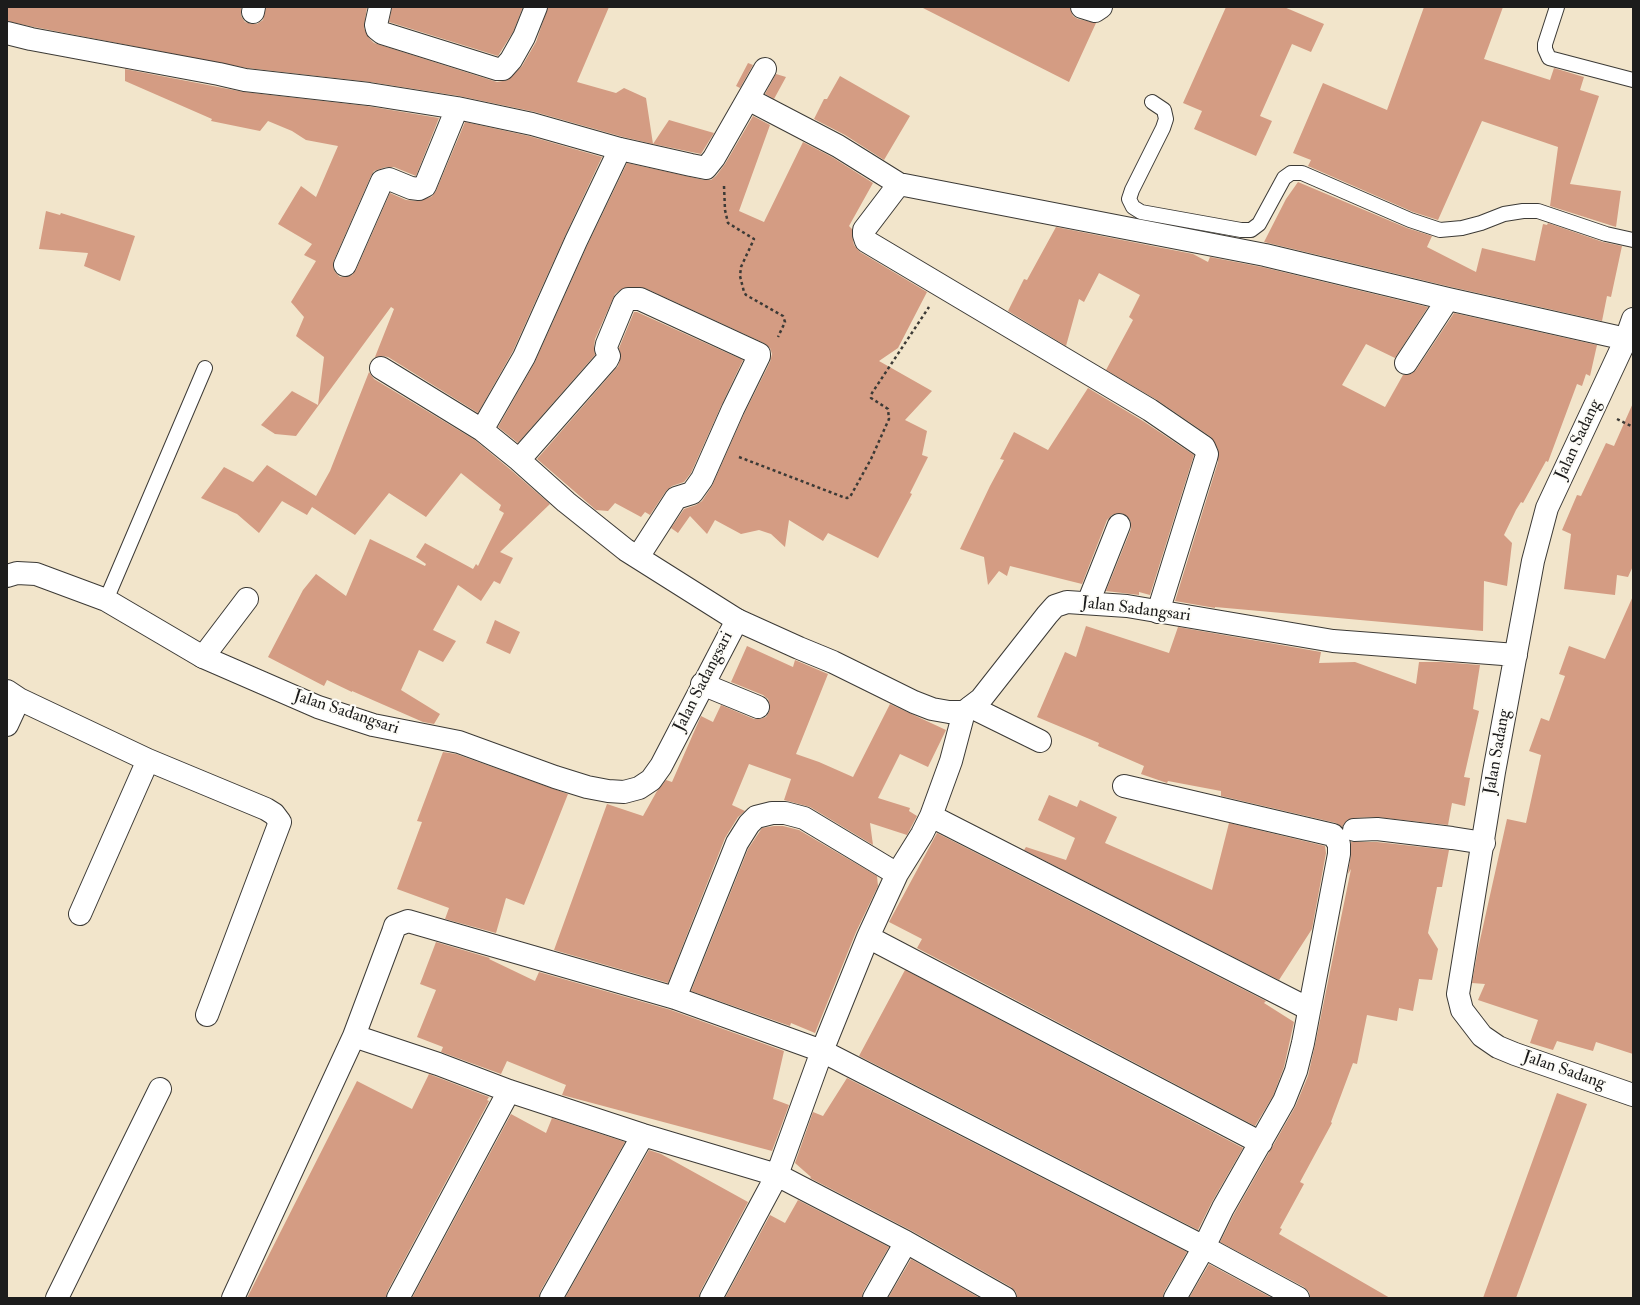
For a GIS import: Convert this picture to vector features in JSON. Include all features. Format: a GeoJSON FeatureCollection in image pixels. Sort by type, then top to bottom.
{"type":"FeatureCollection","features":[{"type":"Feature","properties":{"kind":"street"},"geometry":{"type":"LineString","coordinates":[[380,7],[376,25],[377,30],[382,33],[497,69],[503,69],[511,60],[524,37],[536,7]]}},
{"type":"Feature","properties":{"kind":"street"},"geometry":{"type":"LineString","coordinates":[[7,33],[31,39],[220,74],[244,80],[370,94],[457,108],[532,124],[620,150],[690,166],[706,168],[714,158],[765,69]]}},
{"type":"Feature","properties":{"kind":"street"},"geometry":{"type":"LineString","coordinates":[[748,99],[838,146],[899,184],[1265,255],[1448,299],[1626,350]]}},
{"type":"Feature","properties":{"kind":"street"},"geometry":{"type":"LineString","coordinates":[[344,265],[382,181],[389,178],[412,188],[419,189],[425,186],[457,108]]}},
{"type":"Feature","properties":{"kind":"street"},"geometry":{"type":"LineString","coordinates":[[482,430],[524,357],[576,241],[620,150]]}},
{"type":"Feature","properties":{"kind":"street"},"geometry":{"type":"LineString","coordinates":[[899,184],[864,230],[866,241],[1150,410],[1204,447],[1207,454],[1206,458],[1158,612]]}},
{"type":"Feature","properties":{"kind":"street"},"geometry":{"type":"LineString","coordinates":[[520,460],[607,360],[609,356],[606,349],[607,344],[624,303],[628,299],[640,299],[759,354],[733,408],[702,479],[692,493],[676,498],[638,557]]}},
{"type":"Feature","properties":{"kind":"street"},"geometry":{"type":"LineString","coordinates":[[1406,363],[1448,299]]}},
{"type":"Feature","properties":{"kind":"street","name":"Jalan Sadang"},"geometry":{"type":"LineString","coordinates":[[1633,318],[1626,350],[1547,508],[1533,561],[1494,772],[1484,843],[1458,994],[1462,1010],[1482,1036],[1498,1047],[1633,1095]]}},
{"type":"Feature","properties":{"kind":"street"},"geometry":{"type":"LineString","coordinates":[[381,368],[482,430],[520,460],[566,502],[638,557],[737,620]]}},
{"type":"Feature","properties":{"kind":"street"},"geometry":{"type":"LineString","coordinates":[[1088,603],[1119,525]]}},
{"type":"Feature","properties":{"kind":"street","name":"Jalan Sadangsari"},"geometry":{"type":"LineString","coordinates":[[7,576],[17,573],[36,574],[106,600],[203,657],[318,707],[404,732],[433,736],[459,742],[588,787],[608,791],[624,792],[639,788],[651,780],[661,766],[702,684],[737,620],[833,662],[914,702],[932,709],[948,712],[968,709],[981,699],[1055,606],[1067,602],[1127,606],[1333,641],[1516,655]]}},
{"type":"Feature","properties":{"kind":"street"},"geometry":{"type":"LineString","coordinates":[[203,657],[247,599]]}},
{"type":"Feature","properties":{"kind":"street"},"geometry":{"type":"LineString","coordinates":[[702,684],[758,707]]}},
{"type":"Feature","properties":{"kind":"street"},"geometry":{"type":"LineString","coordinates":[[7,725],[13,695],[148,760],[266,810],[274,814],[280,822],[207,1015]]}},
{"type":"Feature","properties":{"kind":"street"},"geometry":{"type":"LineString","coordinates":[[711,1298],[777,1175],[822,1052],[868,937],[897,874],[922,834],[931,816],[968,709],[1040,741]]}},
{"type":"Feature","properties":{"kind":"street"},"geometry":{"type":"LineString","coordinates":[[80,914],[148,760]]}},
{"type":"Feature","properties":{"kind":"street"},"geometry":{"type":"LineString","coordinates":[[1124,786],[1333,835],[1339,844],[1339,854],[1303,1043],[1296,1071],[1284,1101],[1223,1208],[1204,1247],[1175,1298]]}},
{"type":"Feature","properties":{"kind":"street"},"geometry":{"type":"LineString","coordinates":[[675,998],[737,843],[749,824],[756,817],[772,813],[785,813],[804,818],[897,874]]}},
{"type":"Feature","properties":{"kind":"street"},"geometry":{"type":"LineString","coordinates":[[931,816],[1309,1008]]}},
{"type":"Feature","properties":{"kind":"street"},"geometry":{"type":"LineString","coordinates":[[1354,830],[1377,830],[1484,843]]}},
{"type":"Feature","properties":{"kind":"street"},"geometry":{"type":"LineString","coordinates":[[233,1298],[354,1036],[396,926],[408,922],[675,998],[822,1052],[1204,1247],[1298,1298]]}},
{"type":"Feature","properties":{"kind":"street"},"geometry":{"type":"LineString","coordinates":[[868,937],[1261,1143]]}},
{"type":"Feature","properties":{"kind":"street"},"geometry":{"type":"LineString","coordinates":[[354,1036],[438,1064],[508,1091],[643,1135],[777,1175],[906,1242],[1005,1298]]}},
{"type":"Feature","properties":{"kind":"street"},"geometry":{"type":"LineString","coordinates":[[57,1298],[160,1089]]}},
{"type":"Feature","properties":{"kind":"street"},"geometry":{"type":"LineString","coordinates":[[398,1298],[508,1091]]}},
{"type":"Feature","properties":{"kind":"street"},"geometry":{"type":"LineString","coordinates":[[551,1298],[643,1135]]}},
{"type":"Feature","properties":{"kind":"street"},"geometry":{"type":"LineString","coordinates":[[874,1298],[906,1242]]}},
{"type":"Feature","properties":{"kind":"lane"},"geometry":{"type":"LineString","coordinates":[[1557,7],[1545,44],[1545,49],[1549,58],[1633,80]]}},
{"type":"Feature","properties":{"kind":"lane"},"geometry":{"type":"LineString","coordinates":[[1152,102],[1164,110],[1166,119],[1129,199],[1133,206],[1141,212],[1241,230],[1252,230],[1259,224],[1284,178],[1291,173],[1302,173],[1410,220],[1440,230],[1462,228],[1481,223],[1504,214],[1538,211],[1606,234],[1633,240]]}},
{"type":"Feature","properties":{"kind":"lane"},"geometry":{"type":"LineString","coordinates":[[106,600],[205,368]]}},
{"type":"Feature","properties":{"kind":"path"},"geometry":{"type":"LineString","coordinates":[[706,168],[722,182],[725,187],[725,210],[728,223],[754,239],[741,267],[740,276],[744,292],[746,295],[781,314],[785,318],[783,328],[770,350],[759,356]]}},
{"type":"Feature","properties":{"kind":"path"},"geometry":{"type":"LineString","coordinates":[[716,447],[748,461],[784,473],[843,497],[850,497],[871,459],[889,419],[888,409],[871,398],[872,393],[942,287]]}},
{"type":"Feature","properties":{"kind":"building"},"geometry":{"type":"Polygon","coordinates":[[[7,7],[241,7],[241,16],[245,22],[257,24],[263,20],[266,7],[367,7],[364,28],[369,38],[374,43],[497,82],[508,80],[522,66],[536,42],[548,7],[609,7],[577,82],[616,93],[624,88],[646,98],[653,144],[535,112],[459,96],[370,82],[247,68],[34,27],[7,21],[7,7]]]}},
{"type":"Feature","properties":{"kind":"building"},"geometry":{"type":"Polygon","coordinates":[[[392,7],[523,7],[513,32],[498,56],[389,22],[392,7]]]}},
{"type":"Feature","properties":{"kind":"building"},"geometry":{"type":"Polygon","coordinates":[[[921,7],[1070,7],[1073,16],[1078,19],[1096,23],[1069,82],[921,7]]]}},
{"type":"Feature","properties":{"kind":"building"},"geometry":{"type":"Polygon","coordinates":[[[1226,7],[1284,7],[1324,24],[1311,52],[1292,44],[1260,116],[1272,121],[1256,156],[1194,129],[1202,111],[1183,103],[1226,7]]]}},
{"type":"Feature","properties":{"kind":"building"},"geometry":{"type":"Polygon","coordinates":[[[1424,7],[1503,7],[1484,59],[1550,80],[1554,68],[1584,77],[1580,90],[1599,96],[1570,184],[1621,191],[1616,227],[1550,206],[1558,147],[1482,121],[1438,220],[1413,212],[1308,166],[1311,160],[1293,153],[1323,83],[1387,110],[1424,7]]]}},
{"type":"Feature","properties":{"kind":"building"},"geometry":{"type":"Polygon","coordinates":[[[748,63],[753,65],[740,88],[736,86],[748,63]]]}},
{"type":"Feature","properties":{"kind":"building"},"geometry":{"type":"Polygon","coordinates":[[[125,69],[244,92],[367,106],[439,118],[416,176],[394,167],[386,167],[374,171],[334,260],[333,266],[335,272],[340,277],[352,275],[356,270],[390,193],[406,200],[418,201],[431,197],[436,191],[465,122],[529,136],[602,157],[513,351],[478,413],[388,357],[375,357],[394,309],[391,307],[296,436],[275,434],[261,425],[292,391],[318,405],[324,357],[296,336],[304,317],[291,302],[316,261],[304,255],[312,244],[278,224],[301,186],[316,197],[338,146],[306,140],[292,131],[268,121],[260,131],[211,121],[212,119],[125,81],[125,69]]]}},
{"type":"Feature","properties":{"kind":"building"},"geometry":{"type":"Polygon","coordinates":[[[776,74],[786,77],[774,99],[765,94],[776,74]]]}},
{"type":"Feature","properties":{"kind":"building"},"geometry":{"type":"Polygon","coordinates":[[[840,76],[910,116],[884,160],[845,135],[814,119],[824,99],[827,99],[840,76]]]}},
{"type":"Feature","properties":{"kind":"building"},"geometry":{"type":"Polygon","coordinates":[[[753,116],[770,125],[739,211],[764,222],[803,142],[832,157],[873,183],[849,226],[852,229],[854,245],[860,252],[927,292],[898,348],[879,361],[932,391],[905,420],[927,431],[922,455],[928,457],[910,493],[912,494],[878,558],[828,533],[823,541],[789,520],[785,547],[771,534],[759,530],[741,534],[715,520],[707,534],[690,516],[678,533],[671,528],[684,509],[696,505],[702,501],[712,486],[744,414],[770,362],[772,354],[770,348],[764,343],[645,288],[627,287],[615,294],[595,339],[595,355],[518,443],[498,427],[535,362],[587,246],[627,163],[704,180],[711,180],[725,164],[753,116]]]}},
{"type":"Feature","properties":{"kind":"building"},"geometry":{"type":"Polygon","coordinates":[[[669,120],[714,133],[701,154],[653,144],[669,120]]]}},
{"type":"Feature","properties":{"kind":"building"},"geometry":{"type":"Polygon","coordinates":[[[1298,182],[1407,228],[1432,236],[1427,247],[1476,272],[1482,248],[1535,261],[1543,224],[1547,225],[1548,223],[1603,242],[1622,246],[1611,297],[1607,296],[1602,321],[1451,287],[1264,242],[1286,199],[1298,182]]]}},
{"type":"Feature","properties":{"kind":"building"},"geometry":{"type":"Polygon","coordinates":[[[46,211],[60,215],[61,213],[135,236],[120,281],[84,266],[88,253],[39,249],[46,211]]]}},
{"type":"Feature","properties":{"kind":"building"},"geometry":{"type":"Polygon","coordinates":[[[1056,227],[1193,254],[1208,262],[1210,257],[1262,267],[1428,307],[1395,358],[1366,344],[1342,385],[1385,407],[1403,375],[1411,374],[1416,370],[1454,313],[1597,345],[1590,376],[1586,374],[1582,386],[1577,384],[1548,462],[1546,461],[1523,503],[1521,502],[1516,510],[1504,535],[1512,543],[1507,586],[1484,581],[1483,631],[1215,608],[1175,601],[1218,462],[1218,449],[1211,437],[1157,400],[1106,370],[1133,320],[1129,317],[1140,295],[1099,273],[1084,302],[1079,299],[1066,346],[1008,311],[1024,279],[1027,280],[1056,227]]]}},
{"type":"Feature","properties":{"kind":"building"},"geometry":{"type":"Polygon","coordinates":[[[634,312],[637,312],[743,360],[691,473],[684,482],[672,486],[666,491],[650,515],[645,512],[641,517],[615,503],[608,511],[596,510],[537,459],[618,366],[621,357],[619,348],[634,312]]]}},
{"type":"Feature","properties":{"kind":"building"},"geometry":{"type":"Polygon","coordinates":[[[369,372],[374,379],[475,440],[550,504],[500,552],[513,558],[500,584],[494,581],[481,601],[458,585],[433,630],[456,641],[443,662],[419,650],[401,690],[440,714],[434,724],[423,722],[327,680],[324,686],[268,657],[303,590],[316,574],[346,596],[370,539],[425,566],[426,564],[416,557],[425,543],[473,569],[476,564],[478,566],[504,513],[499,510],[501,505],[461,473],[426,517],[389,493],[355,535],[312,507],[307,515],[282,501],[259,533],[237,514],[201,498],[224,467],[253,482],[267,465],[316,496],[330,471],[369,372]]]}},
{"type":"Feature","properties":{"kind":"building"},"geometry":{"type":"Polygon","coordinates":[[[1088,388],[1143,421],[1194,455],[1150,595],[1139,592],[1139,595],[1106,591],[1131,529],[1129,518],[1124,514],[1118,513],[1112,515],[1107,520],[1082,584],[1010,566],[1007,576],[999,571],[988,585],[984,557],[960,549],[1004,460],[1000,459],[1014,432],[1048,450],[1088,388]]]}},
{"type":"Feature","properties":{"kind":"building"},"geometry":{"type":"Polygon","coordinates":[[[1633,403],[1633,566],[1628,577],[1617,575],[1615,595],[1564,589],[1571,534],[1562,530],[1577,495],[1581,496],[1606,443],[1614,446],[1633,403]]]}},
{"type":"Feature","properties":{"kind":"building"},"geometry":{"type":"Polygon","coordinates":[[[1633,596],[1633,1054],[1596,1042],[1593,1051],[1557,1041],[1553,1050],[1530,1043],[1538,1020],[1478,1000],[1485,984],[1472,983],[1478,949],[1507,819],[1526,823],[1541,755],[1529,751],[1541,718],[1549,721],[1565,676],[1559,674],[1569,646],[1605,659],[1633,596]]]}},
{"type":"Feature","properties":{"kind":"building"},"geometry":{"type":"Polygon","coordinates":[[[495,620],[520,632],[510,654],[486,643],[495,620]]]}},
{"type":"Feature","properties":{"kind":"building"},"geometry":{"type":"Polygon","coordinates":[[[1086,626],[1169,653],[1178,627],[1321,652],[1319,663],[1355,662],[1416,684],[1419,662],[1480,665],[1473,709],[1479,711],[1464,777],[1470,778],[1465,806],[1452,803],[1448,825],[1376,817],[1353,818],[1347,820],[1342,827],[1336,823],[1221,796],[1221,791],[1168,781],[1167,783],[1141,774],[1144,766],[1098,746],[1099,743],[1037,717],[1065,652],[1076,657],[1086,626]]]}},
{"type":"Feature","properties":{"kind":"building"},"geometry":{"type":"Polygon","coordinates":[[[747,646],[793,667],[795,660],[828,674],[796,754],[853,777],[890,704],[946,730],[928,767],[900,754],[878,798],[910,808],[909,811],[917,816],[907,835],[870,823],[873,845],[810,807],[784,800],[791,779],[749,764],[732,805],[745,811],[738,817],[725,838],[668,983],[554,950],[607,804],[643,816],[657,791],[666,780],[672,782],[701,716],[713,722],[721,705],[754,719],[766,717],[769,712],[770,705],[768,699],[763,695],[731,682],[747,646]]]}},
{"type":"Feature","properties":{"kind":"building"},"geometry":{"type":"Polygon","coordinates":[[[443,752],[456,754],[568,794],[524,905],[506,898],[496,933],[445,919],[449,908],[397,889],[422,822],[417,821],[443,752]]]}},
{"type":"Feature","properties":{"kind":"building"},"geometry":{"type":"Polygon","coordinates":[[[1049,795],[1077,807],[1080,800],[1117,817],[1105,843],[1212,890],[1229,823],[1325,846],[1326,853],[1312,929],[1279,980],[1024,850],[1026,847],[1066,860],[1075,838],[1038,820],[1049,795]]]}},
{"type":"Feature","properties":{"kind":"building"},"geometry":{"type":"Polygon","coordinates":[[[783,826],[799,830],[877,876],[878,886],[856,932],[815,1033],[791,1023],[790,1026],[691,991],[748,849],[762,828],[783,826]]]}},
{"type":"Feature","properties":{"kind":"building"},"geometry":{"type":"Polygon","coordinates":[[[937,833],[1266,1001],[1264,1003],[1294,1022],[1284,1067],[1273,1096],[1255,1126],[917,948],[922,939],[889,922],[937,833]]]}},
{"type":"Feature","properties":{"kind":"building"},"geometry":{"type":"Polygon","coordinates":[[[1351,842],[1377,842],[1449,850],[1442,887],[1437,887],[1428,933],[1438,949],[1432,980],[1419,979],[1413,1011],[1399,1008],[1397,1021],[1367,1015],[1357,1064],[1353,1063],[1331,1122],[1332,1123],[1300,1182],[1304,1184],[1280,1228],[1282,1229],[1279,1234],[1390,1298],[1310,1298],[1309,1292],[1304,1287],[1220,1242],[1234,1214],[1295,1107],[1308,1076],[1351,869],[1348,874],[1351,842]]]}},
{"type":"Feature","properties":{"kind":"building"},"geometry":{"type":"Polygon","coordinates":[[[436,942],[490,958],[489,959],[535,981],[539,972],[671,1010],[784,1051],[773,1099],[789,1105],[772,1151],[562,1095],[566,1085],[507,1061],[501,1074],[441,1052],[443,1047],[417,1037],[436,990],[420,984],[436,942]]]}},
{"type":"Feature","properties":{"kind":"building"},"geometry":{"type":"Polygon","coordinates":[[[905,970],[1243,1148],[1198,1230],[859,1056],[905,970]]]}},
{"type":"Feature","properties":{"kind":"building"},"geometry":{"type":"Polygon","coordinates":[[[429,1074],[489,1097],[487,1100],[489,1101],[387,1292],[386,1298],[247,1298],[357,1081],[412,1109],[429,1074]]]}},
{"type":"Feature","properties":{"kind":"building"},"geometry":{"type":"Polygon","coordinates":[[[847,1078],[1187,1252],[1164,1292],[1163,1298],[1017,1298],[1016,1292],[1011,1287],[912,1231],[810,1178],[811,1177],[795,1163],[813,1112],[823,1116],[847,1078]]]}},
{"type":"Feature","properties":{"kind":"building"},"geometry":{"type":"Polygon","coordinates":[[[1557,1093],[1587,1104],[1516,1298],[1483,1298],[1557,1093]]]}},
{"type":"Feature","properties":{"kind":"building"},"geometry":{"type":"Polygon","coordinates":[[[511,1114],[546,1133],[552,1118],[625,1142],[540,1292],[539,1298],[412,1298],[511,1114]]]}},
{"type":"Feature","properties":{"kind":"building"},"geometry":{"type":"Polygon","coordinates":[[[649,1150],[661,1154],[748,1202],[700,1292],[699,1298],[565,1298],[649,1150]]]}},
{"type":"Feature","properties":{"kind":"building"},"geometry":{"type":"Polygon","coordinates":[[[798,1200],[889,1247],[863,1292],[862,1298],[725,1298],[770,1215],[785,1223],[798,1200]]]}},
{"type":"Feature","properties":{"kind":"building"},"geometry":{"type":"Polygon","coordinates":[[[911,1259],[980,1298],[888,1298],[911,1259]]]}},
{"type":"Feature","properties":{"kind":"building"},"geometry":{"type":"Polygon","coordinates":[[[1209,1264],[1272,1298],[1189,1298],[1209,1264]]]}}]}
